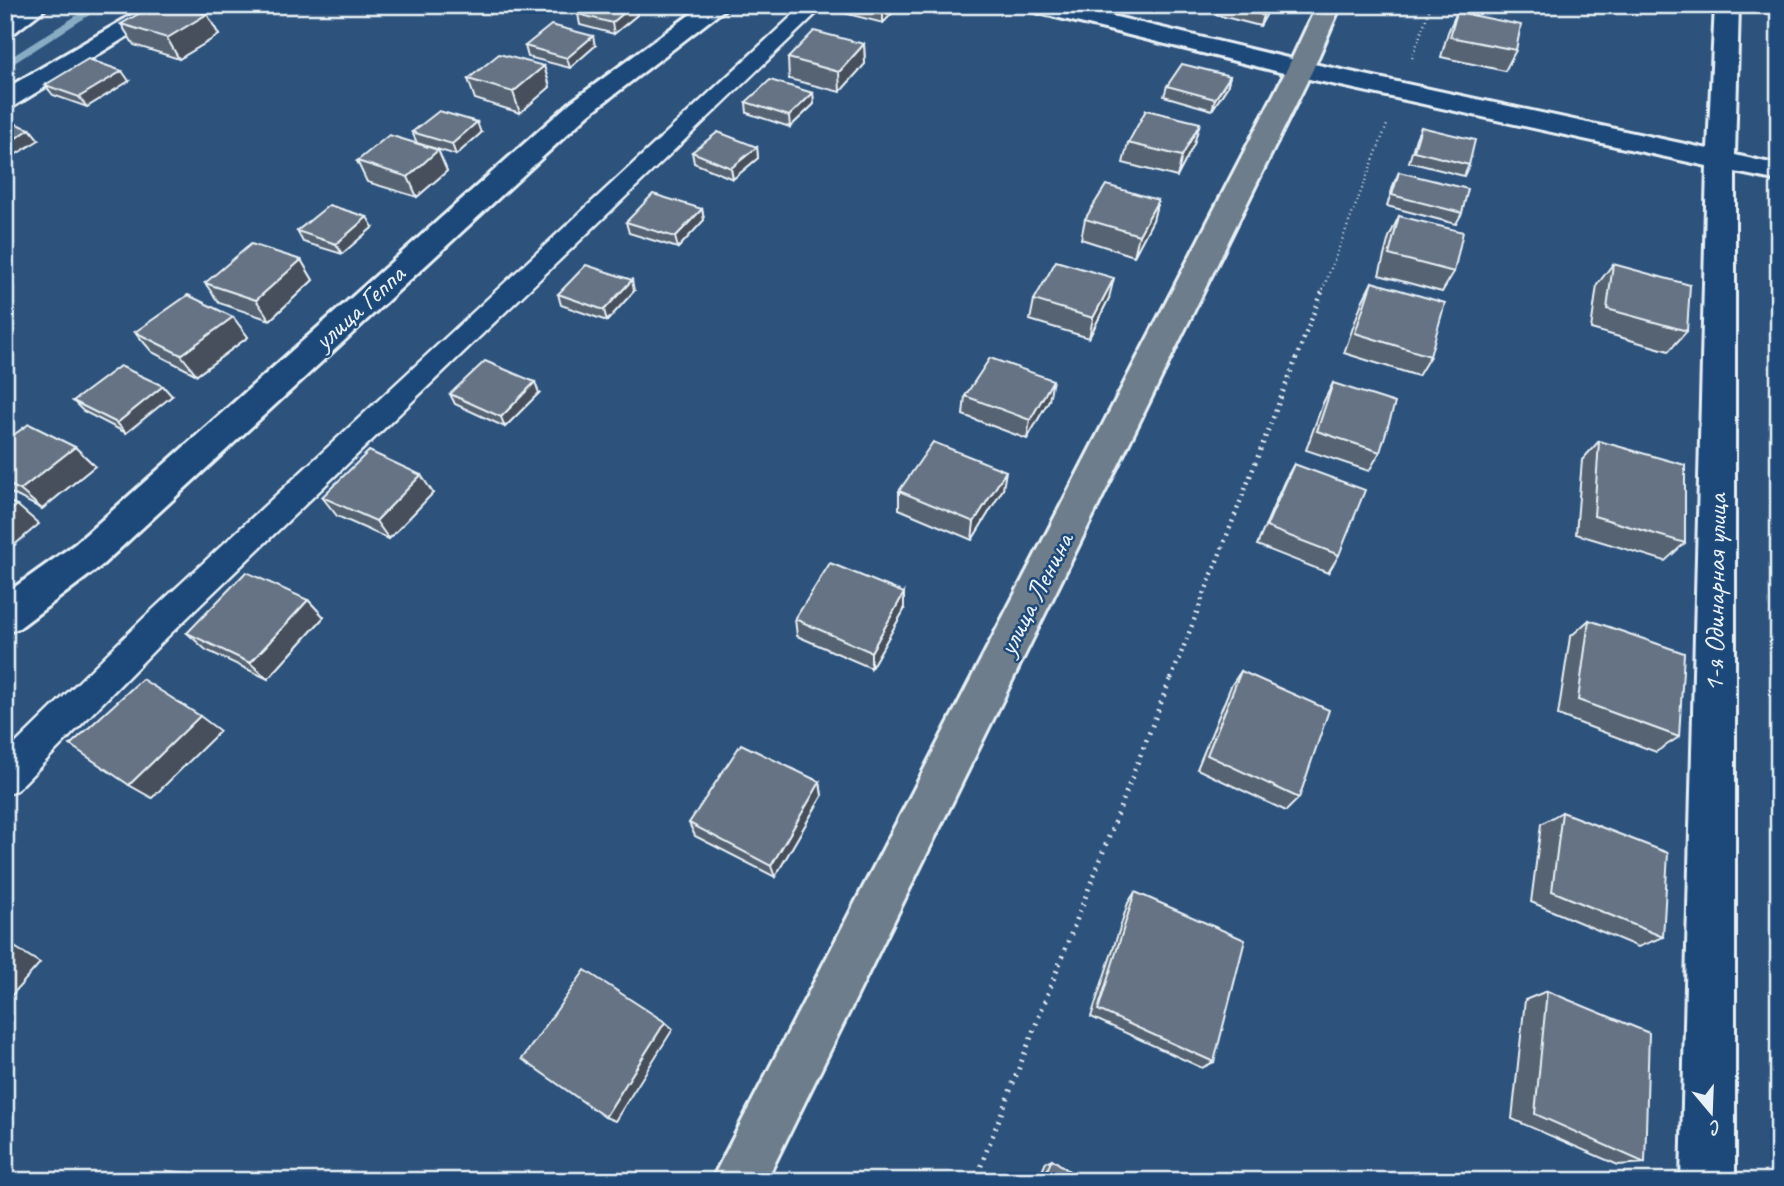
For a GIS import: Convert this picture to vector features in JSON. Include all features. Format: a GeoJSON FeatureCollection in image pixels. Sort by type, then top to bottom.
{"type":"FeatureCollection","features":[{"type":"Feature","properties":{"kind":"main road","name":"улица Ленина"},"geometry":{"type":"LineString","coordinates":[[738,1181],[1300,69],[1329,5]]}},
{"type":"Feature","properties":{"kind":"street"},"geometry":{"type":"LineString","coordinates":[[5,28],[38,5]]}},
{"type":"Feature","properties":{"kind":"street"},"geometry":{"type":"LineString","coordinates":[[5,100],[166,5]]}},
{"type":"Feature","properties":{"kind":"street","name":"улица Геппа"},"geometry":{"type":"LineString","coordinates":[[5,616],[88,555],[580,108],[718,5]]}},
{"type":"Feature","properties":{"kind":"street"},"geometry":{"type":"LineString","coordinates":[[1035,5],[1300,69],[1779,173]]}},
{"type":"Feature","properties":{"kind":"street","name":"1-я Одинарная улица"},"geometry":{"type":"LineString","coordinates":[[1708,1181],[1721,160],[1727,5]]}},
{"type":"Feature","properties":{"kind":"lane"},"geometry":{"type":"LineString","coordinates":[[5,778],[156,627],[816,5]]}},
{"type":"Feature","properties":{"kind":"path"},"geometry":{"type":"LineString","coordinates":[[975,1181],[1400,91],[1431,5]]}},
{"type":"Feature","properties":{"kind":"building"},"geometry":{"type":"Polygon","coordinates":[[[154,5],[177,5],[207,14],[167,38],[121,24],[154,5]]]}},
{"type":"Feature","properties":{"kind":"building"},"geometry":{"type":"Polygon","coordinates":[[[589,5],[633,5],[612,23],[578,14],[589,5]]]}},
{"type":"Feature","properties":{"kind":"building"},"geometry":{"type":"Polygon","coordinates":[[[1222,5],[1269,5],[1263,15],[1222,5]]]}},
{"type":"Feature","properties":{"kind":"building"},"geometry":{"type":"Polygon","coordinates":[[[1457,12],[1521,25],[1516,50],[1450,37],[1457,12]]]}},
{"type":"Feature","properties":{"kind":"building"},"geometry":{"type":"Polygon","coordinates":[[[551,25],[593,36],[567,58],[525,46],[551,25]]]}},
{"type":"Feature","properties":{"kind":"building"},"geometry":{"type":"Polygon","coordinates":[[[814,31],[864,44],[839,72],[788,58],[814,31]]]}},
{"type":"Feature","properties":{"kind":"building"},"geometry":{"type":"Polygon","coordinates":[[[499,54],[544,66],[513,92],[468,79],[499,54]]]}},
{"type":"Feature","properties":{"kind":"building"},"geometry":{"type":"Polygon","coordinates":[[[88,59],[122,71],[79,97],[45,85],[88,59]]]}},
{"type":"Feature","properties":{"kind":"building"},"geometry":{"type":"Polygon","coordinates":[[[1182,64],[1230,76],[1215,99],[1167,86],[1182,64]]]}},
{"type":"Feature","properties":{"kind":"building"},"geometry":{"type":"Polygon","coordinates":[[[770,80],[813,93],[789,116],[746,102],[770,80]]]}},
{"type":"Feature","properties":{"kind":"building"},"geometry":{"type":"Polygon","coordinates":[[[1146,110],[1200,123],[1182,156],[1128,143],[1146,110]]]}},
{"type":"Feature","properties":{"kind":"building"},"geometry":{"type":"Polygon","coordinates":[[[439,111],[477,122],[452,144],[412,132],[439,111]]]}},
{"type":"Feature","properties":{"kind":"building"},"geometry":{"type":"Polygon","coordinates":[[[5,120],[30,129],[5,145],[5,120]]]}},
{"type":"Feature","properties":{"kind":"building"},"geometry":{"type":"Polygon","coordinates":[[[1421,127],[1475,140],[1469,165],[1414,151],[1421,127]]]}},
{"type":"Feature","properties":{"kind":"building"},"geometry":{"type":"Polygon","coordinates":[[[718,132],[757,147],[731,168],[692,152],[718,132]]]}},
{"type":"Feature","properties":{"kind":"building"},"geometry":{"type":"Polygon","coordinates":[[[389,135],[438,150],[408,177],[357,161],[389,135]]]}},
{"type":"Feature","properties":{"kind":"building"},"geometry":{"type":"Polygon","coordinates":[[[1399,172],[1468,189],[1462,213],[1392,195],[1399,172]]]}},
{"type":"Feature","properties":{"kind":"building"},"geometry":{"type":"Polygon","coordinates":[[[1106,185],[1158,200],[1139,235],[1085,219],[1106,185]]]}},
{"type":"Feature","properties":{"kind":"building"},"geometry":{"type":"Polygon","coordinates":[[[653,194],[702,209],[675,237],[626,222],[653,194]]]}},
{"type":"Feature","properties":{"kind":"building"},"geometry":{"type":"Polygon","coordinates":[[[329,205],[367,217],[336,244],[297,231],[329,205]]]}},
{"type":"Feature","properties":{"kind":"building"},"geometry":{"type":"Polygon","coordinates":[[[1399,216],[1463,232],[1454,272],[1389,255],[1399,216]]]}},
{"type":"Feature","properties":{"kind":"building"},"geometry":{"type":"Polygon","coordinates":[[[251,244],[301,260],[256,300],[205,283],[251,244]]]}},
{"type":"Feature","properties":{"kind":"building"},"geometry":{"type":"Polygon","coordinates":[[[1056,261],[1114,278],[1093,318],[1034,300],[1056,261]]]}},
{"type":"Feature","properties":{"kind":"building"},"geometry":{"type":"Polygon","coordinates":[[[1613,264],[1690,285],[1687,331],[1607,309],[1613,264]]]}},
{"type":"Feature","properties":{"kind":"building"},"geometry":{"type":"Polygon","coordinates":[[[586,265],[632,280],[604,310],[558,294],[586,265]]]}},
{"type":"Feature","properties":{"kind":"building"},"geometry":{"type":"Polygon","coordinates":[[[1372,282],[1445,303],[1430,356],[1355,333],[1372,282]]]}},
{"type":"Feature","properties":{"kind":"building"},"geometry":{"type":"Polygon","coordinates":[[[188,295],[233,317],[181,355],[135,332],[188,295]]]}},
{"type":"Feature","properties":{"kind":"building"},"geometry":{"type":"Polygon","coordinates":[[[990,358],[1053,380],[1030,420],[965,396],[990,358]]]}},
{"type":"Feature","properties":{"kind":"building"},"geometry":{"type":"Polygon","coordinates":[[[485,361],[535,382],[501,417],[450,394],[485,361]]]}},
{"type":"Feature","properties":{"kind":"building"},"geometry":{"type":"Polygon","coordinates":[[[120,366],[163,386],[117,423],[73,401],[120,366]]]}},
{"type":"Feature","properties":{"kind":"building"},"geometry":{"type":"Polygon","coordinates":[[[1333,383],[1395,403],[1380,452],[1317,431],[1333,383]]]}},
{"type":"Feature","properties":{"kind":"building"},"geometry":{"type":"Polygon","coordinates":[[[29,424],[75,447],[20,490],[5,483],[5,441],[29,424]]]}},
{"type":"Feature","properties":{"kind":"building"},"geometry":{"type":"Polygon","coordinates":[[[1599,441],[1685,465],[1685,543],[1594,516],[1599,441]]]}},
{"type":"Feature","properties":{"kind":"building"},"geometry":{"type":"Polygon","coordinates":[[[933,442],[1006,471],[974,522],[899,491],[933,442]]]}},
{"type":"Feature","properties":{"kind":"building"},"geometry":{"type":"Polygon","coordinates":[[[369,451],[421,475],[376,521],[322,497],[369,451]]]}},
{"type":"Feature","properties":{"kind":"building"},"geometry":{"type":"Polygon","coordinates":[[[1294,464],[1365,490],[1339,555],[1266,527],[1294,464]]]}},
{"type":"Feature","properties":{"kind":"building"},"geometry":{"type":"Polygon","coordinates":[[[5,500],[17,505],[5,515],[5,500]]]}},
{"type":"Feature","properties":{"kind":"building"},"geometry":{"type":"Polygon","coordinates":[[[830,563],[904,593],[871,652],[795,619],[830,563]]]}},
{"type":"Feature","properties":{"kind":"building"},"geometry":{"type":"Polygon","coordinates":[[[246,572],[308,600],[250,663],[187,633],[246,572]]]}},
{"type":"Feature","properties":{"kind":"building"},"geometry":{"type":"Polygon","coordinates":[[[1589,620],[1684,653],[1679,737],[1578,700],[1589,620]]]}},
{"type":"Feature","properties":{"kind":"building"},"geometry":{"type":"Polygon","coordinates":[[[1241,671],[1329,710],[1299,798],[1207,755],[1241,671]]]}},
{"type":"Feature","properties":{"kind":"building"},"geometry":{"type":"Polygon","coordinates":[[[142,679],[200,716],[129,785],[70,745],[142,679]]]}},
{"type":"Feature","properties":{"kind":"building"},"geometry":{"type":"Polygon","coordinates":[[[741,744],[820,782],[771,866],[689,823],[741,744]]]}},
{"type":"Feature","properties":{"kind":"building"},"geometry":{"type":"Polygon","coordinates":[[[1562,812],[1668,853],[1663,937],[1552,891],[1562,812]]]}},
{"type":"Feature","properties":{"kind":"building"},"geometry":{"type":"Polygon","coordinates":[[[1135,892],[1245,940],[1214,1062],[1098,1010],[1135,892]]]}},
{"type":"Feature","properties":{"kind":"building"},"geometry":{"type":"Polygon","coordinates":[[[5,950],[11,954],[5,961],[5,950]]]}},
{"type":"Feature","properties":{"kind":"building"},"geometry":{"type":"Polygon","coordinates":[[[585,970],[665,1022],[605,1117],[522,1059],[585,970]]]}},
{"type":"Feature","properties":{"kind":"building"},"geometry":{"type":"Polygon","coordinates":[[[1547,991],[1649,1033],[1645,1163],[1535,1114],[1547,991]]]}},
{"type":"Feature","properties":{"kind":"building"},"geometry":{"type":"Polygon","coordinates":[[[1052,1159],[1083,1181],[1042,1181],[1052,1159]]]}},
{"type":"Feature","properties":{"kind":"building"},"geometry":{"type":"Polygon","coordinates":[[[167,1171],[178,1181],[158,1181],[167,1171]]]}},
{"type":"Feature","properties":{"kind":"waterway"},"geometry":{"type":"LineString","coordinates":[[5,66],[100,5]]}}]}
